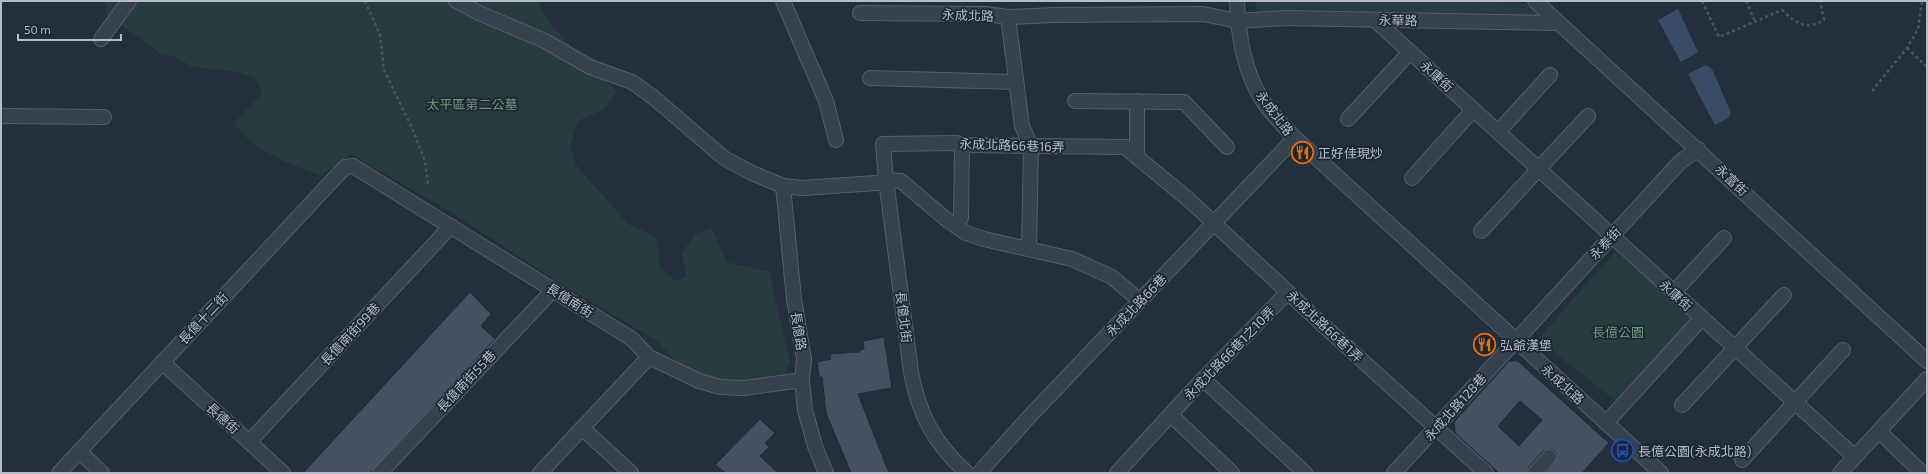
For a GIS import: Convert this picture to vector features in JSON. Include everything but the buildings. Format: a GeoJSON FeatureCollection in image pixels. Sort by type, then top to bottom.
{"type":"FeatureCollection","features":[{"type":"Feature","properties":{"kind":"street"},"geometry":{"type":"LineString","coordinates":[[101,39],[129,1]]}},
{"type":"Feature","properties":{"kind":"street"},"geometry":{"type":"LineString","coordinates":[[456,1],[479,13],[545,41],[590,67],[632,82],[653,97],[724,158],[783,186],[802,188],[877,183],[886,180],[901,181],[946,220],[966,233],[984,240],[1072,259],[1112,277],[1140,300]]}},
{"type":"Feature","properties":{"kind":"street"},"geometry":{"type":"LineString","coordinates":[[783,1],[826,101],[836,140]]}},
{"type":"Feature","properties":{"kind":"street"},"geometry":{"type":"LineString","coordinates":[[1237,1],[1238,21]]}},
{"type":"Feature","properties":{"kind":"street","name":"永富街"},"geometry":{"type":"LineString","coordinates":[[1535,1],[1698,149],[1927,361]]}},
{"type":"Feature","properties":{"kind":"street","name":"永成北路"},"geometry":{"type":"LineString","coordinates":[[860,13],[986,14],[1008,18],[1054,15],[1204,14],[1238,21],[1239,33],[1251,76],[1259,93],[1276,118],[1295,138],[1515,341],[1661,473]]}},
{"type":"Feature","properties":{"kind":"street"},"geometry":{"type":"LineString","coordinates":[[1008,18],[1022,126],[1031,146],[1029,249]]}},
{"type":"Feature","properties":{"kind":"street","name":"永華路"},"geometry":{"type":"LineString","coordinates":[[1238,21],[1285,18],[1558,23]]}},
{"type":"Feature","properties":{"kind":"street","name":"永康街"},"geometry":{"type":"LineString","coordinates":[[1375,20],[1855,457]]}},
{"type":"Feature","properties":{"kind":"street"},"geometry":{"type":"LineString","coordinates":[[1348,119],[1410,52]]}},
{"type":"Feature","properties":{"kind":"street"},"geometry":{"type":"LineString","coordinates":[[1498,132],[1550,75]]}},
{"type":"Feature","properties":{"kind":"street"},"geometry":{"type":"LineString","coordinates":[[870,78],[1016,82]]}},
{"type":"Feature","properties":{"kind":"street"},"geometry":{"type":"LineString","coordinates":[[1075,101],[1184,102],[1226,147]]}},
{"type":"Feature","properties":{"kind":"street"},"geometry":{"type":"LineString","coordinates":[[1137,101],[1137,157]]}},
{"type":"Feature","properties":{"kind":"street"},"geometry":{"type":"LineString","coordinates":[[1412,178],[1473,110]]}},
{"type":"Feature","properties":{"kind":"street"},"geometry":{"type":"LineString","coordinates":[[1,116],[104,116]]}},
{"type":"Feature","properties":{"kind":"street"},"geometry":{"type":"LineString","coordinates":[[1481,231],[1588,116]]}},
{"type":"Feature","properties":{"kind":"street","name":"永成北路66巷"},"geometry":{"type":"LineString","coordinates":[[979,473],[1140,300],[1295,138]]}},
{"type":"Feature","properties":{"kind":"street","name":"永成北路66巷16弄"},"geometry":{"type":"LineString","coordinates":[[884,144],[957,143],[962,145],[1125,147],[1215,223]]}},
{"type":"Feature","properties":{"kind":"street","name":"長億北街"},"geometry":{"type":"LineString","coordinates":[[884,144],[886,180],[915,394],[925,420],[939,444],[966,473]]}},
{"type":"Feature","properties":{"kind":"street"},"geometry":{"type":"LineString","coordinates":[[961,218],[962,145]]}},
{"type":"Feature","properties":{"kind":"street","name":"永泰街"},"geometry":{"type":"LineString","coordinates":[[1515,341],[1680,162],[1698,149]]}},
{"type":"Feature","properties":{"kind":"street","name":"長億南街"},"geometry":{"type":"LineString","coordinates":[[349,166],[353,166],[632,339],[649,357],[684,376],[698,382],[720,387],[744,388],[802,380]]}},
{"type":"Feature","properties":{"kind":"street","name":"長億十二街"},"geometry":{"type":"LineString","coordinates":[[59,473],[345,167],[349,166]]}},
{"type":"Feature","properties":{"kind":"street","name":"長億路"},"geometry":{"type":"LineString","coordinates":[[783,186],[794,299],[804,359],[802,380],[805,410],[815,446],[826,473]]}},
{"type":"Feature","properties":{"kind":"street","name":"永成北路66巷1弄"},"geometry":{"type":"LineString","coordinates":[[1215,223],[1288,292],[1486,473]]}},
{"type":"Feature","properties":{"kind":"street","name":"長億南街99巷"},"geometry":{"type":"LineString","coordinates":[[249,442],[451,226]]}},
{"type":"Feature","properties":{"kind":"street"},"geometry":{"type":"LineString","coordinates":[[1674,292],[1724,238]]}},
{"type":"Feature","properties":{"kind":"street","name":"長億南街55巷"},"geometry":{"type":"LineString","coordinates":[[380,473],[553,290]]}},
{"type":"Feature","properties":{"kind":"street","name":"永成北路66巷1之10弄"},"geometry":{"type":"LineString","coordinates":[[1120,472],[1203,379],[1288,292]]}},
{"type":"Feature","properties":{"kind":"street"},"geometry":{"type":"LineString","coordinates":[[1682,405],[1784,294]]}},
{"type":"Feature","properties":{"kind":"street"},"geometry":{"type":"LineString","coordinates":[[1606,423],[1702,318]]}},
{"type":"Feature","properties":{"kind":"street","name":"永成北路128巷"},"geometry":{"type":"LineString","coordinates":[[1394,473],[1515,341]]}},
{"type":"Feature","properties":{"kind":"street"},"geometry":{"type":"LineString","coordinates":[[1742,460],[1843,350]]}},
{"type":"Feature","properties":{"kind":"street"},"geometry":{"type":"LineString","coordinates":[[540,473],[649,357]]}},
{"type":"Feature","properties":{"kind":"street","name":"長德街"},"geometry":{"type":"LineString","coordinates":[[162,362],[283,473]]}},
{"type":"Feature","properties":{"kind":"street"},"geometry":{"type":"LineString","coordinates":[[1203,379],[1305,473]]}},
{"type":"Feature","properties":{"kind":"street"},"geometry":{"type":"LineString","coordinates":[[1840,473],[1927,379]]}},
{"type":"Feature","properties":{"kind":"street"},"geometry":{"type":"LineString","coordinates":[[1170,415],[1232,473]]}},
{"type":"Feature","properties":{"kind":"street"},"geometry":{"type":"LineString","coordinates":[[582,428],[631,473]]}},
{"type":"Feature","properties":{"kind":"street"},"geometry":{"type":"LineString","coordinates":[[1879,431],[1922,473]]}},
{"type":"Feature","properties":{"kind":"street"},"geometry":{"type":"LineString","coordinates":[[79,451],[102,473]]}},
{"type":"Feature","properties":{"kind":"street"},"geometry":{"type":"LineString","coordinates":[[1535,473],[1549,457]]}},
{"type":"Feature","properties":{"kind":"path"},"geometry":{"type":"LineString","coordinates":[[365,1],[380,35],[384,70],[412,128],[424,161],[428,184]]}},
{"type":"Feature","properties":{"kind":"path"},"geometry":{"type":"LineString","coordinates":[[1702,1],[1719,37],[1782,10],[1798,24],[1808,26],[1818,24],[1824,20],[1820,1]]}},
{"type":"Feature","properties":{"kind":"path"},"geometry":{"type":"LineString","coordinates":[[1746,1],[1755,21]]}},
{"type":"Feature","properties":{"kind":"path"},"geometry":{"type":"LineString","coordinates":[[1872,91],[1907,48],[1918,29],[1922,1]]}},
{"type":"Feature","properties":{"kind":"path"},"geometry":{"type":"LineString","coordinates":[[1907,48],[1927,67]]}},
{"type":"Feature","properties":{"kind":"green space","name":"太平區第二公墓"},"geometry":{"type":"Polygon","coordinates":[[[104,1],[538,1],[549,23],[617,92],[604,109],[578,121],[570,146],[576,165],[628,224],[656,237],[660,268],[676,281],[686,276],[682,253],[695,234],[712,228],[726,262],[769,272],[790,362],[783,376],[748,381],[708,379],[684,370],[657,341],[555,280],[452,213],[350,154],[321,176],[273,156],[251,141],[234,123],[262,94],[255,78],[241,73],[191,66],[176,57],[161,55],[148,43],[108,17],[104,1]]]}},
{"type":"Feature","properties":{"kind":"green space"},"geometry":{"type":"Polygon","coordinates":[[[1256,1],[1464,1],[1513,3],[1526,4],[1542,19],[1257,16],[1256,1]]]}},
{"type":"Feature","properties":{"kind":"green space","name":"長億公園"},"geometry":{"type":"Polygon","coordinates":[[[1616,251],[1696,320],[1626,409],[1538,339],[1616,251]]]}},
{"type":"Feature","properties":{"kind":"water"},"geometry":{"type":"Polygon","coordinates":[[[1678,9],[1698,52],[1681,62],[1658,20],[1678,9]]]}},
{"type":"Feature","properties":{"kind":"water"},"geometry":{"type":"Polygon","coordinates":[[[1706,65],[1712,69],[1731,113],[1728,118],[1715,125],[1688,74],[1706,65]]]}},
{"type":"Feature","properties":{"kind":"place","name":"正好佳現炒"},"geometry":{"type":"Point","coordinates":[1303,153]}},
{"type":"Feature","properties":{"kind":"place","name":"弘爺漢堡"},"geometry":{"type":"Point","coordinates":[1485,345]}},
{"type":"Feature","properties":{"kind":"place","name":"長億公園(永成北路)"},"geometry":{"type":"Point","coordinates":[1622,451]}}]}
